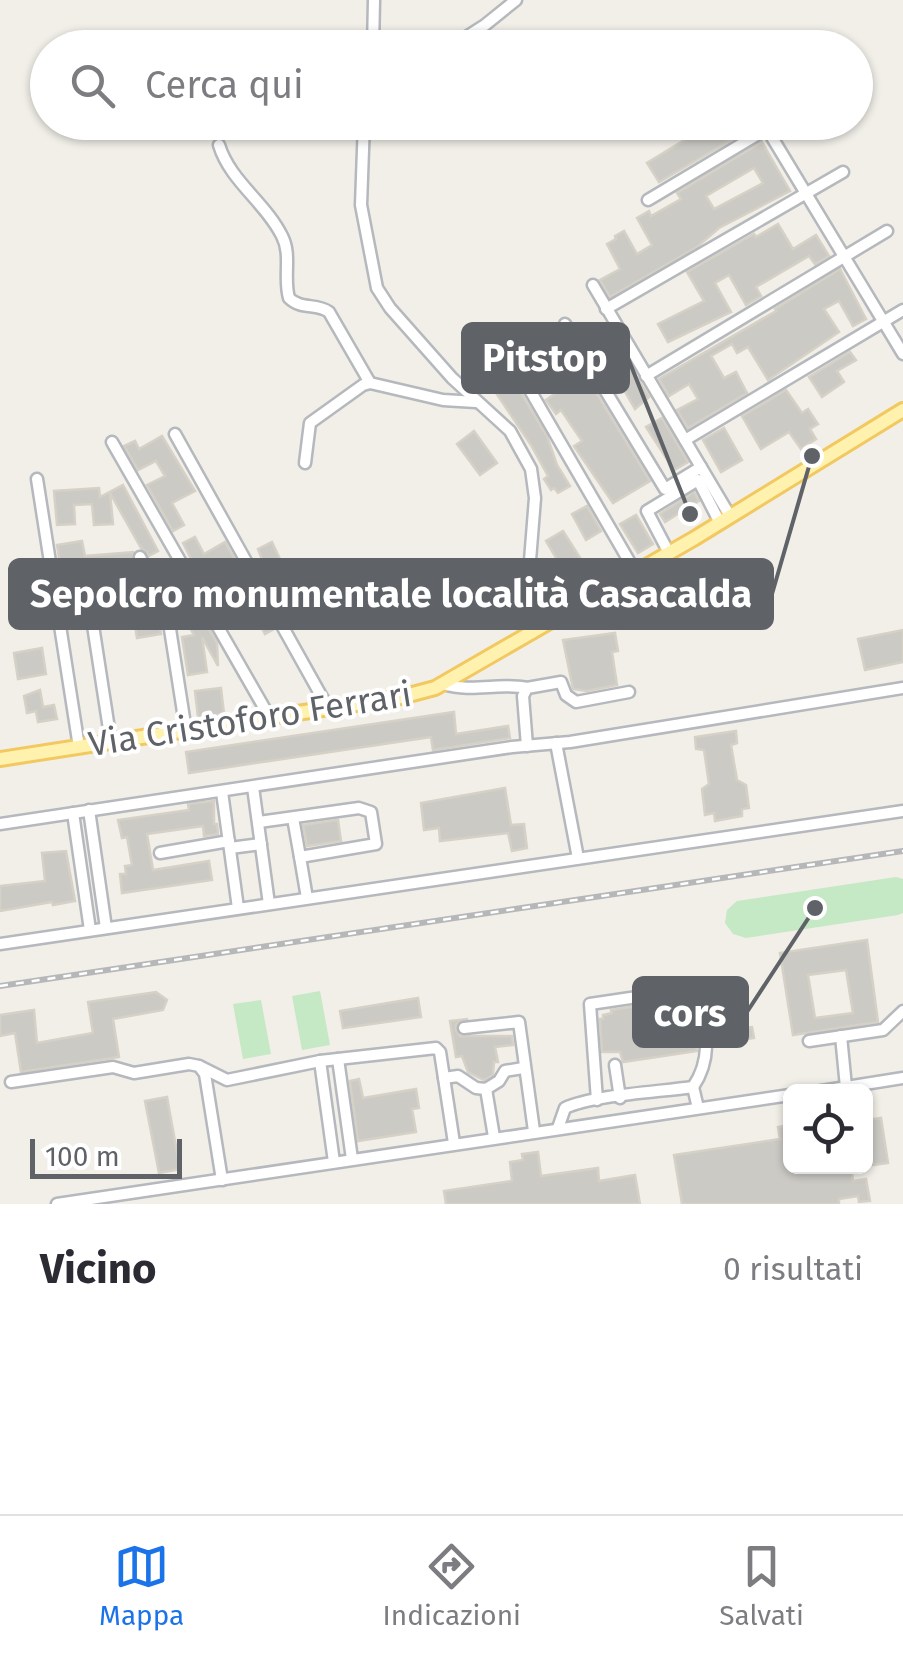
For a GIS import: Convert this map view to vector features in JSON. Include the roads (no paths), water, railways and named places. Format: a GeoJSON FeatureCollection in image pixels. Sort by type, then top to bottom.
{"type":"FeatureCollection","features":[{"type":"Feature","properties":{"kind":"main road","name":"Via Cristoforo Ferrari"},"geometry":{"type":"LineString","coordinates":[[0,759],[415,694],[443,684],[670,553],[903,410]]}},
{"type":"Feature","properties":{"kind":"street"},"geometry":{"type":"LineString","coordinates":[[373,30],[374,0]]}},
{"type":"Feature","properties":{"kind":"street"},"geometry":{"type":"LineString","coordinates":[[477,30],[516,0]]}},
{"type":"Feature","properties":{"kind":"street"},"geometry":{"type":"LineString","coordinates":[[363,140],[361,205],[375,285],[390,308],[514,436],[533,476],[535,509],[528,573],[532,633]]}},
{"type":"Feature","properties":{"kind":"street"},"geometry":{"type":"LineString","coordinates":[[648,200],[743,140]]}},
{"type":"Feature","properties":{"kind":"street"},"geometry":{"type":"LineString","coordinates":[[773,140],[903,354]]}},
{"type":"Feature","properties":{"kind":"street"},"geometry":{"type":"LineString","coordinates":[[218,145],[227,166],[264,208],[284,239],[290,300],[330,312],[370,383]]}},
{"type":"Feature","properties":{"kind":"street"},"geometry":{"type":"LineString","coordinates":[[606,309],[843,172]]}},
{"type":"Feature","properties":{"kind":"street"},"geometry":{"type":"LineString","coordinates":[[646,376],[888,231]]}},
{"type":"Feature","properties":{"kind":"street"},"geometry":{"type":"LineString","coordinates":[[593,285],[702,467],[725,519]]}},
{"type":"Feature","properties":{"kind":"street"},"geometry":{"type":"LineString","coordinates":[[685,440],[903,310]]}},
{"type":"Feature","properties":{"kind":"street"},"geometry":{"type":"LineString","coordinates":[[566,324],[665,489],[702,467]]}},
{"type":"Feature","properties":{"kind":"street"},"geometry":{"type":"LineString","coordinates":[[520,374],[636,573]]}},
{"type":"Feature","properties":{"kind":"street"},"geometry":{"type":"LineString","coordinates":[[304,463],[310,423],[356,388],[370,383],[443,400],[477,402]]}},
{"type":"Feature","properties":{"kind":"street"},"geometry":{"type":"LineString","coordinates":[[174,434],[328,708]]}},
{"type":"Feature","properties":{"kind":"street"},"geometry":{"type":"LineString","coordinates":[[112,442],[270,718]]}},
{"type":"Feature","properties":{"kind":"street"},"geometry":{"type":"LineString","coordinates":[[37,479],[78,747]]}},
{"type":"Feature","properties":{"kind":"street"},"geometry":{"type":"LineString","coordinates":[[670,553],[647,511],[698,480],[725,519]]}},
{"type":"Feature","properties":{"kind":"street"},"geometry":{"type":"LineString","coordinates":[[140,558],[166,607],[186,731]]}},
{"type":"Feature","properties":{"kind":"street"},"geometry":{"type":"LineString","coordinates":[[90,606],[111,742]]}},
{"type":"Feature","properties":{"kind":"street"},"geometry":{"type":"LineString","coordinates":[[443,684],[464,690],[527,688],[561,682],[566,695],[576,702],[629,692]]}},
{"type":"Feature","properties":{"kind":"street"},"geometry":{"type":"LineString","coordinates":[[527,688],[523,707],[527,746]]}},
{"type":"Feature","properties":{"kind":"street"},"geometry":{"type":"LineString","coordinates":[[0,824],[556,744],[903,688]]}},
{"type":"Feature","properties":{"kind":"street"},"geometry":{"type":"LineString","coordinates":[[556,744],[578,858]]}},
{"type":"Feature","properties":{"kind":"street"},"geometry":{"type":"LineString","coordinates":[[253,786],[269,904]]}},
{"type":"Feature","properties":{"kind":"street"},"geometry":{"type":"LineString","coordinates":[[222,792],[238,908]]}},
{"type":"Feature","properties":{"kind":"street"},"geometry":{"type":"LineString","coordinates":[[259,822],[359,808],[371,812],[376,844],[300,857]]}},
{"type":"Feature","properties":{"kind":"street"},"geometry":{"type":"LineString","coordinates":[[88,810],[106,928]]}},
{"type":"Feature","properties":{"kind":"street"},"geometry":{"type":"LineString","coordinates":[[0,944],[903,811]]}},
{"type":"Feature","properties":{"kind":"street"},"geometry":{"type":"LineString","coordinates":[[73,813],[90,930]]}},
{"type":"Feature","properties":{"kind":"street"},"geometry":{"type":"LineString","coordinates":[[293,818],[307,898]]}},
{"type":"Feature","properties":{"kind":"street"},"geometry":{"type":"LineString","coordinates":[[160,853],[261,844]]}},
{"type":"Feature","properties":{"kind":"street"},"geometry":{"type":"LineString","coordinates":[[558,1128],[565,1108],[584,1100],[597,1100],[620,1098],[693,1088],[704,1072],[708,1049],[698,988],[590,1004],[597,1100]]}},
{"type":"Feature","properties":{"kind":"street"},"geometry":{"type":"LineString","coordinates":[[809,1042],[883,1030],[903,1011]]}},
{"type":"Feature","properties":{"kind":"street"},"geometry":{"type":"LineString","coordinates":[[464,1028],[519,1022],[534,1131]]}},
{"type":"Feature","properties":{"kind":"street"},"geometry":{"type":"LineString","coordinates":[[841,1036],[846,1084]]}},
{"type":"Feature","properties":{"kind":"street"},"geometry":{"type":"LineString","coordinates":[[11,1082],[113,1067],[134,1073],[189,1064],[227,1080],[320,1061],[436,1048],[440,1052],[454,1143]]}},
{"type":"Feature","properties":{"kind":"street"},"geometry":{"type":"LineString","coordinates":[[338,1059],[352,1158]]}},
{"type":"Feature","properties":{"kind":"street"},"geometry":{"type":"LineString","coordinates":[[320,1061],[334,1162]]}},
{"type":"Feature","properties":{"kind":"street"},"geometry":{"type":"LineString","coordinates":[[616,1065],[620,1098]]}},
{"type":"Feature","properties":{"kind":"street"},"geometry":{"type":"LineString","coordinates":[[199,1066],[205,1074],[222,1180]]}},
{"type":"Feature","properties":{"kind":"street"},"geometry":{"type":"LineString","coordinates":[[444,1078],[458,1076],[476,1088],[486,1089],[499,1081],[504,1071],[524,1068]]}},
{"type":"Feature","properties":{"kind":"street"},"geometry":{"type":"LineString","coordinates":[[865,1084],[903,1078]]}},
{"type":"Feature","properties":{"kind":"street"},"geometry":{"type":"LineString","coordinates":[[693,1088],[698,1108]]}},
{"type":"Feature","properties":{"kind":"street"},"geometry":{"type":"LineString","coordinates":[[486,1089],[494,1137]]}},
{"type":"Feature","properties":{"kind":"street"},"geometry":{"type":"LineString","coordinates":[[57,1204],[783,1096]]}},
{"type":"Feature","properties":{"kind":"railway"},"geometry":{"type":"LineString","coordinates":[[0,986],[903,851]]}},
{"type":"Feature","properties":{"kind":"place","name":"Sepolcro monumentale località Casacalda"},"geometry":{"type":"Point","coordinates":[812,456]}},
{"type":"Feature","properties":{"kind":"place","name":"Pitstop"},"geometry":{"type":"Point","coordinates":[690,514]}},
{"type":"Feature","properties":{"kind":"place","name":"cors"},"geometry":{"type":"Point","coordinates":[815,908]}}]}
